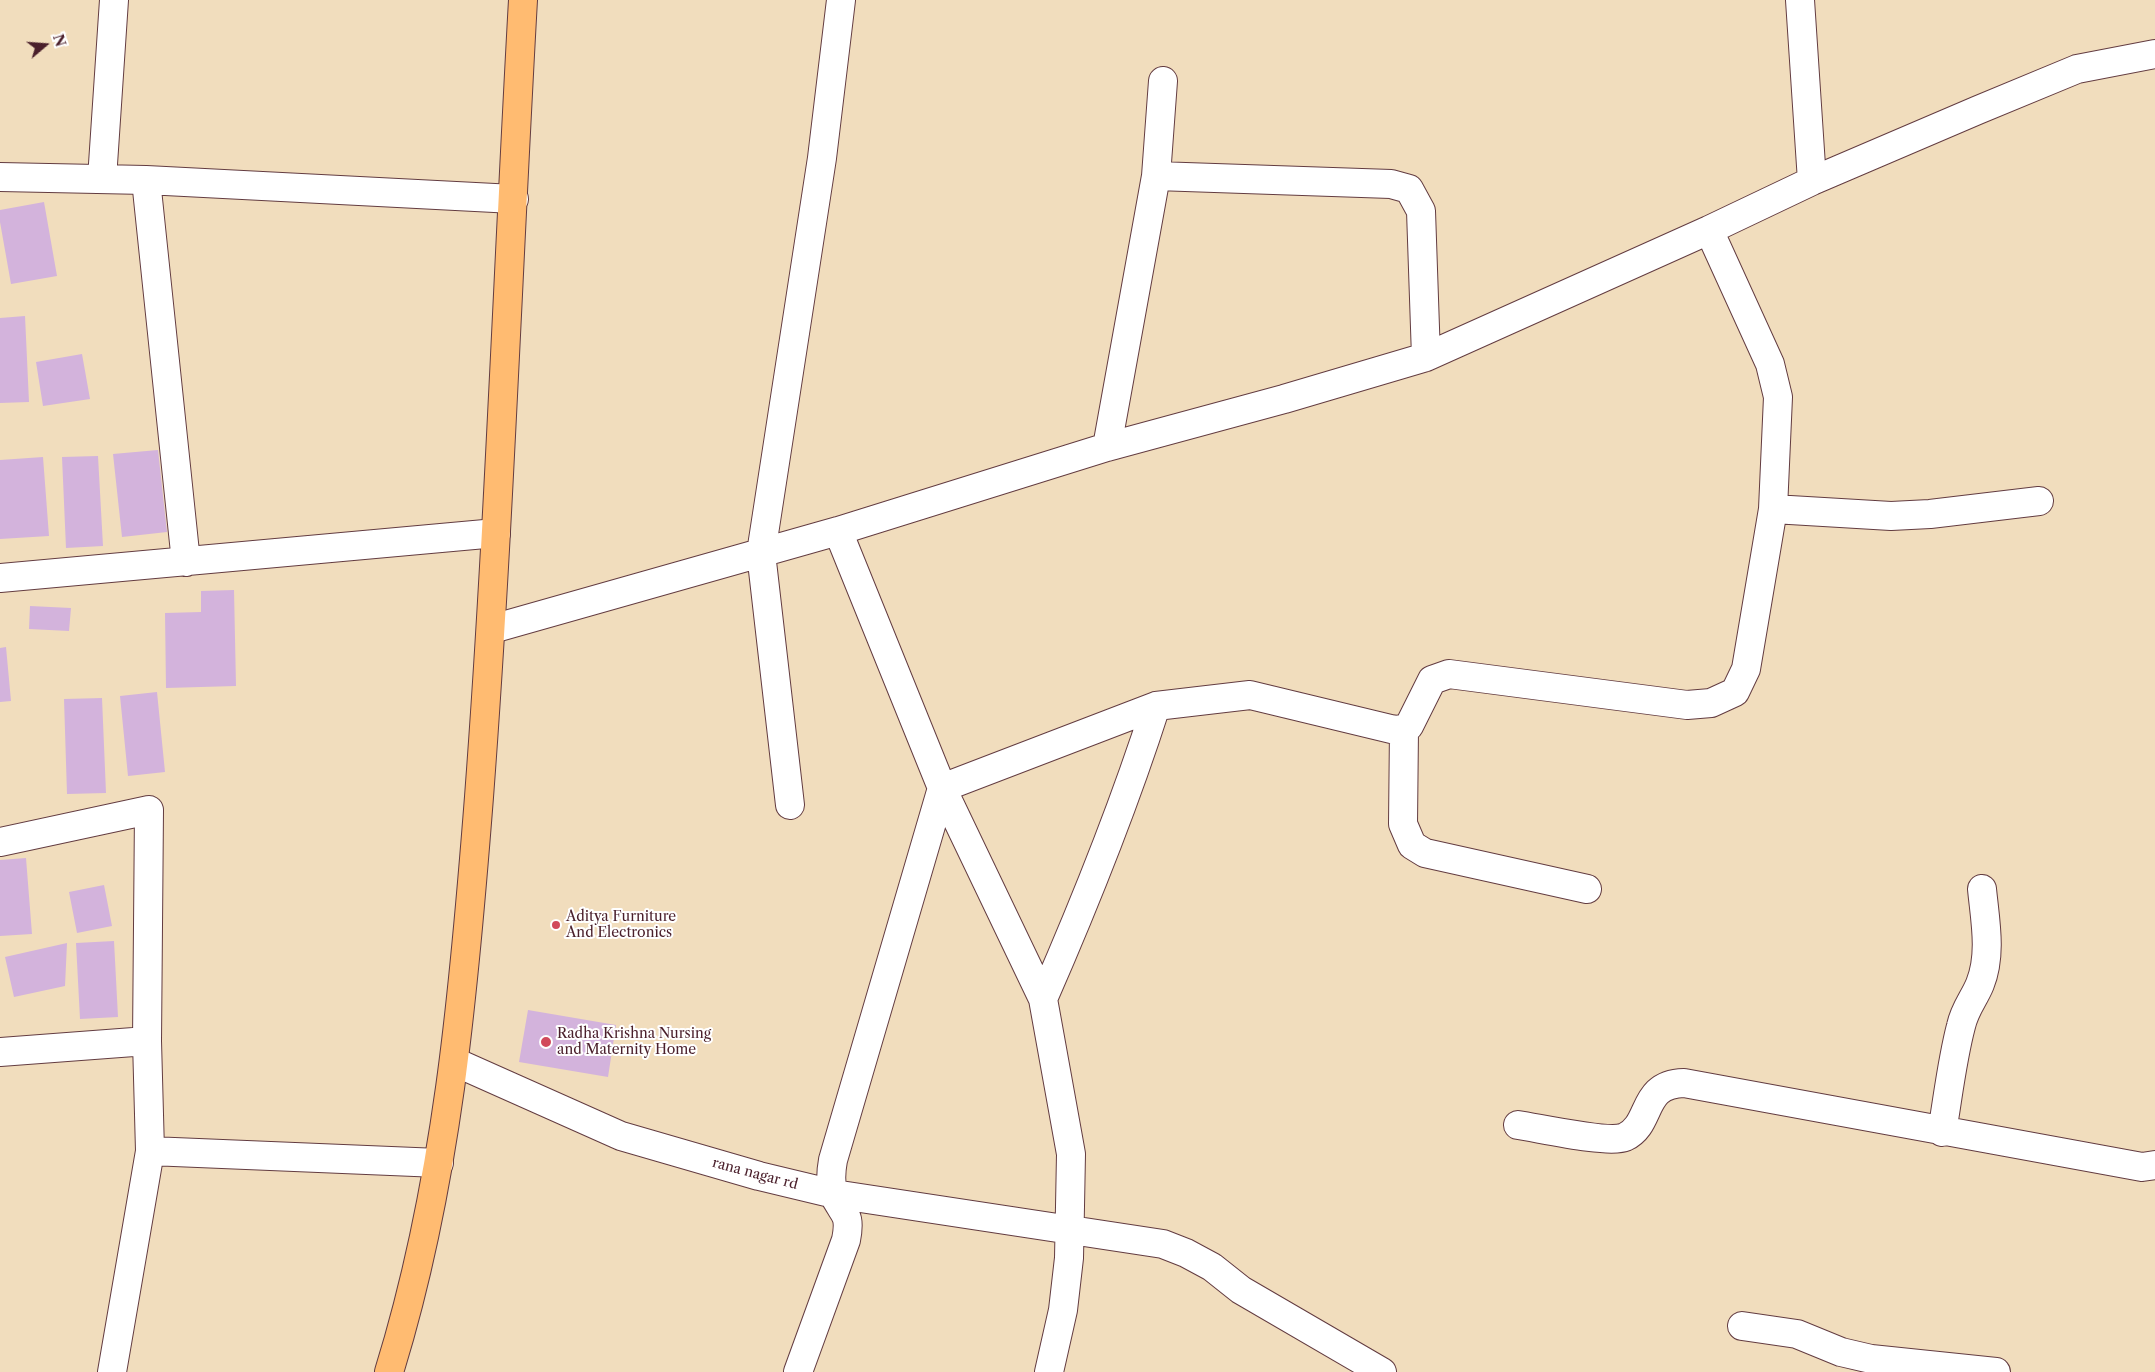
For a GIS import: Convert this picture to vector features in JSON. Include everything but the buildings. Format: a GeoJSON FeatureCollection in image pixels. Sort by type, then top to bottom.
{"type":"FeatureCollection","features":[{"type":"Feature","properties":{"kind":"highway"},"geometry":{"type":"LineString","coordinates":[[389,1372],[416,1269],[438,1163],[455,1062],[467,946],[492,629],[523,0]]}},
{"type":"Feature","properties":{"kind":"street"},"geometry":{"type":"LineString","coordinates":[[102,179],[114,0]]}},
{"type":"Feature","properties":{"kind":"street"},"geometry":{"type":"LineString","coordinates":[[790,805],[761,553],[822,158],[840,0]]}},
{"type":"Feature","properties":{"kind":"street"},"geometry":{"type":"LineString","coordinates":[[1800,0],[1812,181]]}},
{"type":"Feature","properties":{"kind":"street"},"geometry":{"type":"LineString","coordinates":[[492,629],[838,531],[1107,447],[1284,399],[1426,357],[1709,230],[1812,181],[2077,69],[2155,54]]}},
{"type":"Feature","properties":{"kind":"street"},"geometry":{"type":"LineString","coordinates":[[1107,447],[1156,176],[1164,81]]}},
{"type":"Feature","properties":{"kind":"street"},"geometry":{"type":"LineString","coordinates":[[1156,176],[1391,184],[1409,189],[1421,211],[1426,357]]}},
{"type":"Feature","properties":{"kind":"street"},"geometry":{"type":"LineString","coordinates":[[0,178],[146,180],[514,199]]}},
{"type":"Feature","properties":{"kind":"street"},"geometry":{"type":"LineString","coordinates":[[146,180],[186,562]]}},
{"type":"Feature","properties":{"kind":"street"},"geometry":{"type":"LineString","coordinates":[[942,788],[1156,706],[1250,694],[1395,730],[1404,729],[1414,719],[1432,680],[1449,674],[1687,706],[1710,703],[1735,692],[1746,669],[1773,510],[1778,397],[1770,364],[1709,230]]}},
{"type":"Feature","properties":{"kind":"street"},"geometry":{"type":"LineString","coordinates":[[1773,510],[1891,516],[1930,514],[2039,500]]}},
{"type":"Feature","properties":{"kind":"street"},"geometry":{"type":"LineString","coordinates":[[838,531],[942,788],[1043,999],[1071,1154],[1070,1231],[1063,1310],[1049,1372]]}},
{"type":"Feature","properties":{"kind":"street"},"geometry":{"type":"LineString","coordinates":[[0,578],[496,533]]}},
{"type":"Feature","properties":{"kind":"street"},"geometry":{"type":"LineString","coordinates":[[1043,999],[1076,924],[1133,779],[1156,706]]}},
{"type":"Feature","properties":{"kind":"street"},"geometry":{"type":"LineString","coordinates":[[1404,729],[1403,824],[1412,845],[1425,853],[1588,889]]}},
{"type":"Feature","properties":{"kind":"street"},"geometry":{"type":"LineString","coordinates":[[798,1372],[849,1227],[846,1213],[834,1194],[830,1177],[832,1160],[942,788]]}},
{"type":"Feature","properties":{"kind":"street"},"geometry":{"type":"LineString","coordinates":[[0,842],[149,810],[147,1042],[150,1151],[112,1372]]}},
{"type":"Feature","properties":{"kind":"street"},"geometry":{"type":"LineString","coordinates":[[1942,1132],[1961,1026],[1968,1004],[1980,985],[1985,965],[1987,947],[1982,889]]}},
{"type":"Feature","properties":{"kind":"street"},"geometry":{"type":"LineString","coordinates":[[0,1052],[147,1042]]}},
{"type":"Feature","properties":{"kind":"street","name":"rana nagar rd"},"geometry":{"type":"LineString","coordinates":[[455,1062],[621,1136],[759,1176],[834,1194],[1163,1244],[1186,1253],[1212,1267],[1241,1290],[1382,1372]]}},
{"type":"Feature","properties":{"kind":"street"},"geometry":{"type":"LineString","coordinates":[[1518,1125],[1603,1138],[1624,1137],[1634,1132],[1660,1089],[1670,1084],[1684,1083],[1942,1132],[2142,1167],[2155,1165]]}},
{"type":"Feature","properties":{"kind":"street"},"geometry":{"type":"LineString","coordinates":[[150,1151],[438,1163]]}},
{"type":"Feature","properties":{"kind":"street"},"geometry":{"type":"LineString","coordinates":[[1742,1326],[1796,1334],[1841,1352],[1872,1359],[1996,1372]]}},
{"type":"Feature","properties":{"kind":"place","name":"Aditya Furniture And Electronics"},"geometry":{"type":"Point","coordinates":[556,925]}},
{"type":"Feature","properties":{"kind":"place","name":"Radha Krishna Nursing and Maternity Home"},"geometry":{"type":"Point","coordinates":[546,1042]}}]}
